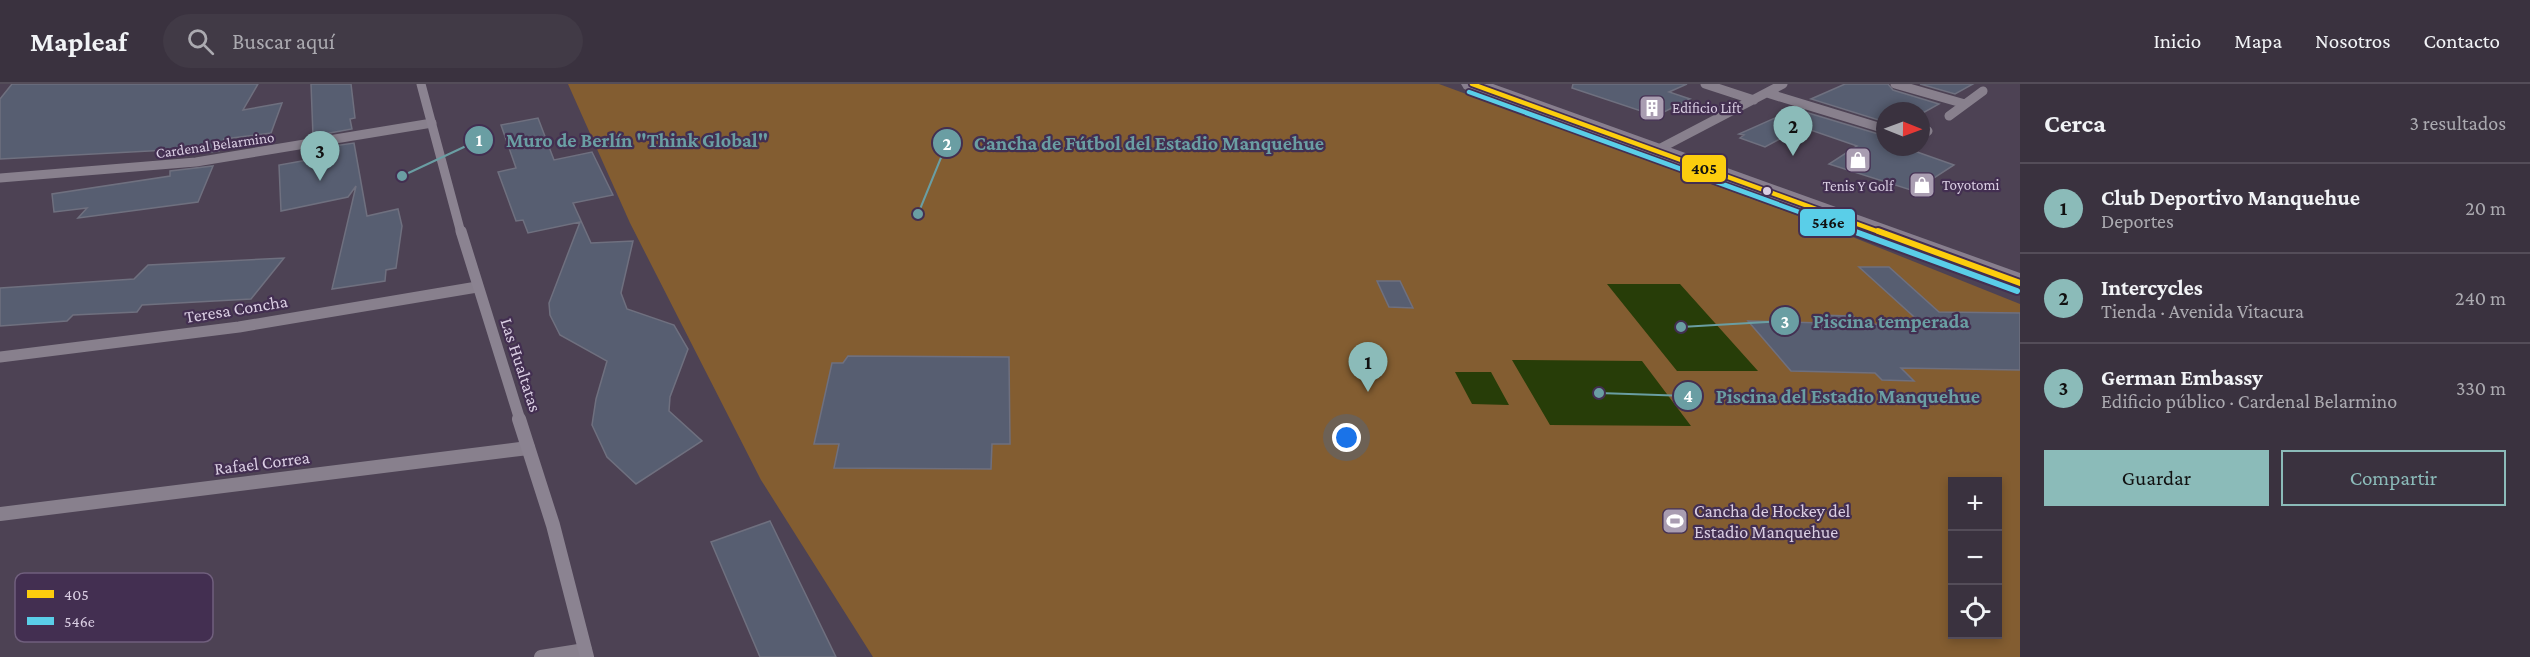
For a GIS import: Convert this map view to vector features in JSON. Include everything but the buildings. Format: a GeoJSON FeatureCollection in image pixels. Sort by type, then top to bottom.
{"type":"FeatureCollection","features":[{"type":"Feature","properties":{"kind":"main road"},"geometry":{"type":"LineString","coordinates":[[1472,84],[2020,270]]}},
{"type":"Feature","properties":{"kind":"main road"},"geometry":{"type":"LineString","coordinates":[[1497,84],[2020,283]]}},
{"type":"Feature","properties":{"kind":"street","name":"Las Hualtatas"},"geometry":{"type":"LineString","coordinates":[[421,84],[477,287],[556,536],[586,654]]}},
{"type":"Feature","properties":{"kind":"street"},"geometry":{"type":"LineString","coordinates":[[1705,84],[1754,99]]}},
{"type":"Feature","properties":{"kind":"street"},"geometry":{"type":"LineString","coordinates":[[1663,148],[1783,84]]}},
{"type":"Feature","properties":{"kind":"street"},"geometry":{"type":"LineString","coordinates":[[1895,84],[1965,104]]}},
{"type":"Feature","properties":{"kind":"street"},"geometry":{"type":"LineString","coordinates":[[1949,116],[1983,91]]}},
{"type":"Feature","properties":{"kind":"street"},"geometry":{"type":"LineString","coordinates":[[1767,93],[1876,126]]}},
{"type":"Feature","properties":{"kind":"street","name":"Cardenal Belarmino"},"geometry":{"type":"LineString","coordinates":[[0,178],[196,162],[432,123]]}},
{"type":"Feature","properties":{"kind":"street","name":"Teresa Concha"},"geometry":{"type":"LineString","coordinates":[[0,357],[231,329],[477,287]]}},
{"type":"Feature","properties":{"kind":"street","name":"Rafael Correa"},"geometry":{"type":"LineString","coordinates":[[0,514],[528,448]]}},
{"type":"Feature","properties":{"kind":"street"},"geometry":{"type":"LineString","coordinates":[[542,657],[586,654]]}},
{"type":"Feature","properties":{"kind":"shaded area"},"geometry":{"type":"Polygon","coordinates":[[[568,84],[1439,84],[1820,224],[2020,304],[2020,657],[873,657],[761,480],[630,223],[568,84]]]}},
{"type":"Feature","properties":{"kind":"shaded area"},"geometry":{"type":"Polygon","coordinates":[[[1607,284],[1680,284],[1758,371],[1677,371],[1607,284]]]}},
{"type":"Feature","properties":{"kind":"shaded area"},"geometry":{"type":"Polygon","coordinates":[[[1512,360],[1642,361],[1691,426],[1550,425],[1512,360]]]}},
{"type":"Feature","properties":{"kind":"shaded area"},"geometry":{"type":"Polygon","coordinates":[[[1455,372],[1491,372],[1509,405],[1472,404],[1455,372]]]}},
{"type":"Feature","properties":{"kind":"transit line","name":"405"},"geometry":{"type":"LineString","coordinates":[[1472,84],[2020,283]]}},
{"type":"Feature","properties":{"kind":"transit line","name":"546e"},"geometry":{"type":"LineString","coordinates":[[1469,92],[2017,291]]}},
{"type":"Feature","properties":{"kind":"place","name":"Edificio Lift"},"geometry":{"type":"Point","coordinates":[1652,108]}},
{"type":"Feature","properties":{"kind":"place","name":"Intercycles"},"geometry":{"type":"Point","coordinates":[1793,156]}},
{"type":"Feature","properties":{"kind":"place","name":"Tenis Y Golf"},"geometry":{"type":"Point","coordinates":[1858,160]}},
{"type":"Feature","properties":{"kind":"place","name":"Muro de Berlín \"Think Global\""},"geometry":{"type":"Point","coordinates":[402,176]}},
{"type":"Feature","properties":{"kind":"place","name":"German Embassy"},"geometry":{"type":"Point","coordinates":[320,181]}},
{"type":"Feature","properties":{"kind":"place","name":"Toyotomi"},"geometry":{"type":"Point","coordinates":[1922,185]}},
{"type":"Feature","properties":{"kind":"place","name":"Cancha de Fútbol del Estadio Manquehue"},"geometry":{"type":"Point","coordinates":[918,214]}},
{"type":"Feature","properties":{"kind":"place","name":"Piscina temperada"},"geometry":{"type":"Point","coordinates":[1681,327]}},
{"type":"Feature","properties":{"kind":"place","name":"Club Deportivo Manquehue"},"geometry":{"type":"Point","coordinates":[1368,392]}},
{"type":"Feature","properties":{"kind":"place","name":"Piscina del Estadio Manquehue"},"geometry":{"type":"Point","coordinates":[1599,393]}},
{"type":"Feature","properties":{"kind":"place","name":"Cancha de Hockey del Estadio Manquehue"},"geometry":{"type":"Point","coordinates":[1675,521]}}]}
